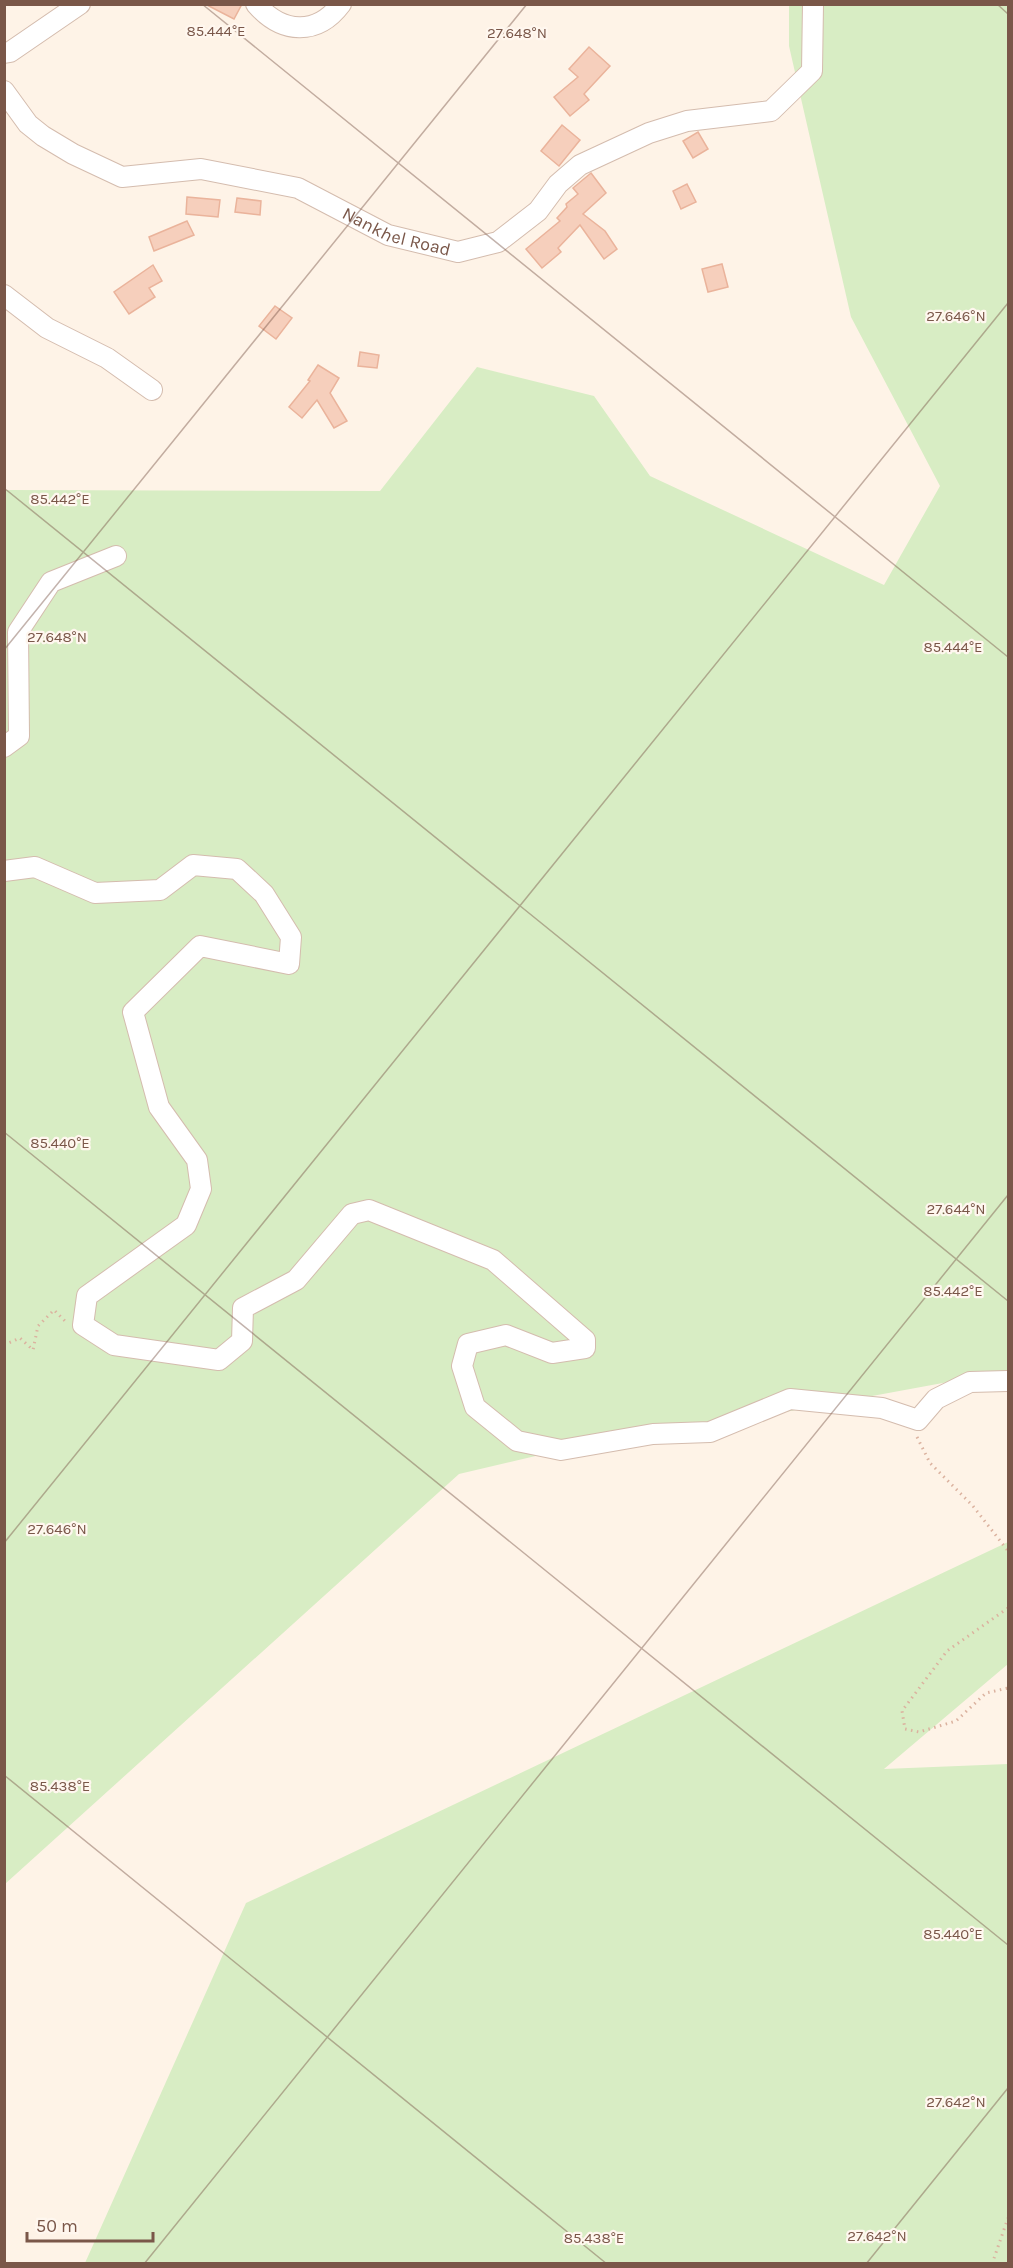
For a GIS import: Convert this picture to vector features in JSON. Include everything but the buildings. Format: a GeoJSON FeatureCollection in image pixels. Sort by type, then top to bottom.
{"type":"FeatureCollection","features":[{"type":"Feature","properties":{"kind":"street"},"geometry":{"type":"LineString","coordinates":[[4,53],[10,52],[80,4]]}},
{"type":"Feature","properties":{"kind":"street"},"geometry":{"type":"LineString","coordinates":[[256,4],[283,25],[311,28],[332,16],[341,4]]}},
{"type":"Feature","properties":{"kind":"street","name":"Nankhel Road"},"geometry":{"type":"LineString","coordinates":[[4,91],[28,124],[43,136],[73,154],[122,177],[201,169],[298,188],[388,235],[458,252],[498,242],[538,211],[558,184],[580,165],[649,133],[687,122],[771,111],[812,71],[813,4]]}},
{"type":"Feature","properties":{"kind":"street"},"geometry":{"type":"LineString","coordinates":[[4,295],[47,328],[108,358],[152,390]]}},
{"type":"Feature","properties":{"kind":"street"},"geometry":{"type":"LineString","coordinates":[[4,747],[19,736],[18,632],[51,582],[116,556]]}},
{"type":"Feature","properties":{"kind":"street"},"geometry":{"type":"LineString","coordinates":[[4,871],[35,867],[95,892],[160,890],[193,866],[237,869],[264,894],[291,937],[289,964],[200,946],[133,1012],[159,1107],[197,1160],[201,1189],[186,1225],[87,1296],[83,1325],[114,1346],[219,1360],[242,1341],[243,1308],[296,1280],[352,1214],[369,1210],[493,1260],[585,1340],[585,1348],[552,1353],[507,1335],[468,1344],[462,1366],[475,1407],[518,1441],[561,1450],[653,1434],[710,1432],[790,1399],[882,1408],[918,1420],[936,1399],[970,1382],[1008,1381]]}},
{"type":"Feature","properties":{"kind":"path"},"geometry":{"type":"LineString","coordinates":[[4,1346],[21,1338],[33,1350],[38,1326],[54,1310],[69,1327]]}},
{"type":"Feature","properties":{"kind":"path"},"geometry":{"type":"LineString","coordinates":[[918,1420],[917,1440],[930,1463],[973,1506],[1008,1551]]}},
{"type":"Feature","properties":{"kind":"path"},"geometry":{"type":"LineString","coordinates":[[1008,1608],[947,1651],[902,1711],[904,1729],[919,1732],[956,1720],[986,1693],[1008,1688]]}},
{"type":"Feature","properties":{"kind":"path"},"geometry":{"type":"LineString","coordinates":[[992,2264],[1008,2218]]}},
{"type":"Feature","properties":{"kind":"green space"},"geometry":{"type":"Polygon","coordinates":[[[789,5],[1008,5],[1008,1371],[725,1423],[561,1450],[459,1474],[5,1884],[5,490],[380,491],[477,367],[594,396],[650,476],[884,585],[940,486],[851,317],[789,46],[789,5]]]}},
{"type":"Feature","properties":{"kind":"green space"},"geometry":{"type":"Polygon","coordinates":[[[1008,1542],[1008,1664],[884,1769],[1008,1764],[1008,2263],[85,2263],[246,1903],[1008,1542]]]}}]}
